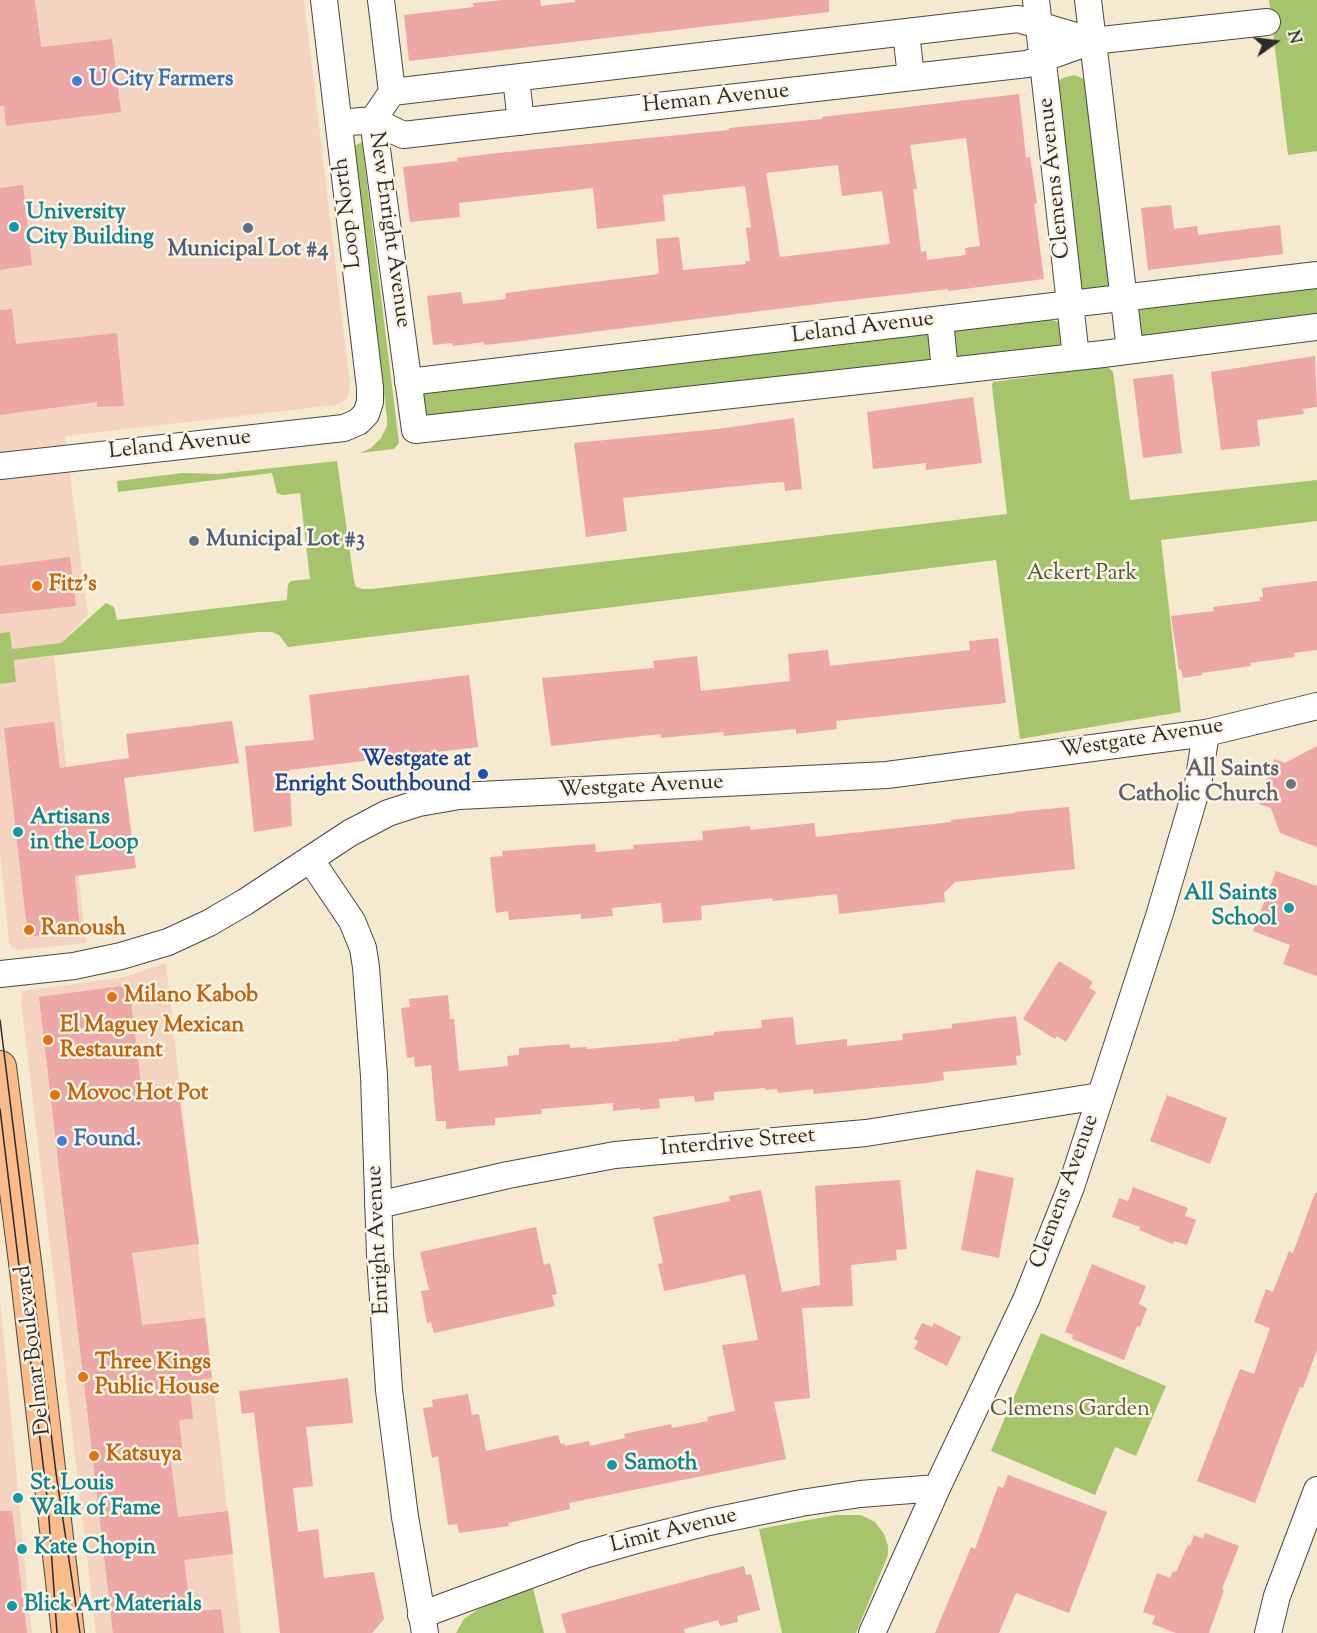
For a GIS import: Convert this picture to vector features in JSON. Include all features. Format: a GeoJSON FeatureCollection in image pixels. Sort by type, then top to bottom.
{"type":"FeatureCollection","features":[{"type":"Feature","properties":{"kind":"main road","name":"Delmar Boulevard"},"geometry":{"type":"LineString","coordinates":[[0,1067],[68,1633]]}},
{"type":"Feature","properties":{"kind":"street","name":"Loop North"},"geometry":{"type":"LineString","coordinates":[[324,0],[370,388],[370,402],[366,414],[358,423]]}},
{"type":"Feature","properties":{"kind":"street"},"geometry":{"type":"LineString","coordinates":[[381,0],[392,92]]}},
{"type":"Feature","properties":{"kind":"street","name":"Clemens Avenue"},"geometry":{"type":"LineString","coordinates":[[1036,0],[1076,357]]}},
{"type":"Feature","properties":{"kind":"street"},"geometry":{"type":"LineString","coordinates":[[1088,0],[1130,350]]}},
{"type":"Feature","properties":{"kind":"street","name":"Heman Avenue"},"geometry":{"type":"LineString","coordinates":[[392,92],[1018,19],[1092,41]]}},
{"type":"Feature","properties":{"kind":"street","name":"Heman Avenue"},"geometry":{"type":"LineString","coordinates":[[374,120],[403,135],[1027,64],[1092,41],[1267,22]]}},
{"type":"Feature","properties":{"kind":"street"},"geometry":{"type":"LineString","coordinates":[[906,32],[911,77]]}},
{"type":"Feature","properties":{"kind":"street"},"geometry":{"type":"LineString","coordinates":[[516,78],[521,122]]}},
{"type":"Feature","properties":{"kind":"street","name":"New Enright Avenue"},"geometry":{"type":"LineString","coordinates":[[392,92],[374,120],[415,430],[945,371]]}},
{"type":"Feature","properties":{"kind":"street"},"geometry":{"type":"LineString","coordinates":[[339,123],[374,120]]}},
{"type":"Feature","properties":{"kind":"street","name":"Leland Avenue"},"geometry":{"type":"LineString","coordinates":[[408,382],[1317,275]]}},
{"type":"Feature","properties":{"kind":"street"},"geometry":{"type":"LineString","coordinates":[[940,320],[945,371],[1317,327]]}},
{"type":"Feature","properties":{"kind":"street","name":"Leland Avenue"},"geometry":{"type":"LineString","coordinates":[[0,466],[344,428],[358,423]]}},
{"type":"Feature","properties":{"kind":"street","name":"Westgate Avenue"},"geometry":{"type":"LineString","coordinates":[[0,974],[75,966],[121,956],[168,942],[209,923],[245,902],[350,833],[388,813],[419,803],[459,796],[887,775],[1206,732],[1317,706]]}},
{"type":"Feature","properties":{"kind":"street","name":"Clemens Avenue"},"geometry":{"type":"LineString","coordinates":[[872,1633],[936,1488],[1026,1300],[1071,1187],[1160,913],[1198,784],[1206,732]]}},
{"type":"Feature","properties":{"kind":"street","name":"Enright Avenue"},"geometry":{"type":"LineString","coordinates":[[310,859],[352,921],[363,948],[369,992],[389,1390],[405,1517],[423,1624]]}},
{"type":"Feature","properties":{"kind":"street","name":"Interdrive Street"},"geometry":{"type":"LineString","coordinates":[[378,1205],[508,1175],[615,1155],[866,1133],[1100,1096]]}},
{"type":"Feature","properties":{"kind":"street","name":"Limit Avenue"},"geometry":{"type":"LineString","coordinates":[[423,1624],[536,1571],[633,1540],[801,1503],[860,1494],[936,1488]]}},
{"type":"Feature","properties":{"kind":"street"},"geometry":{"type":"LineString","coordinates":[[1268,1633],[1277,1596],[1317,1490]]}},
{"type":"Feature","properties":{"kind":"shaded area"},"geometry":{"type":"Polygon","coordinates":[[[0,0],[304,0],[350,385],[347,399],[336,405],[65,436],[88,615],[61,643],[12,649],[10,632],[0,633],[0,0]]]}},
{"type":"Feature","properties":{"kind":"shaded area"},"geometry":{"type":"Polygon","coordinates":[[[54,656],[86,943],[21,950],[12,948],[9,942],[0,853],[0,684],[16,682],[13,660],[54,656]]]}},
{"type":"Feature","properties":{"kind":"shaded area"},"geometry":{"type":"Polygon","coordinates":[[[166,963],[241,1633],[96,1633],[21,1001],[24,991],[124,977],[166,963]]]}},
{"type":"Feature","properties":{"kind":"shaded area"},"geometry":{"type":"Polygon","coordinates":[[[0,1299],[29,1607],[32,1633],[0,1633],[0,1299]]]}},
{"type":"Feature","properties":{"kind":"green space"},"geometry":{"type":"Polygon","coordinates":[[[1269,0],[1317,0],[1317,151],[1288,155],[1269,0]]]}},
{"type":"Feature","properties":{"kind":"green space"},"geometry":{"type":"Polygon","coordinates":[[[1074,75],[1082,78],[1088,85],[1111,279],[1108,286],[1083,292],[1079,289],[1056,82],[1074,75]]]}},
{"type":"Feature","properties":{"kind":"green space"},"geometry":{"type":"Polygon","coordinates":[[[362,142],[399,443],[394,449],[360,453],[371,448],[381,438],[387,426],[354,146],[362,142]]]}},
{"type":"Feature","properties":{"kind":"green space"},"geometry":{"type":"Polygon","coordinates":[[[1317,285],[1317,320],[1144,338],[1140,332],[1139,309],[1317,285]]]}},
{"type":"Feature","properties":{"kind":"green space"},"geometry":{"type":"Polygon","coordinates":[[[1048,319],[1059,322],[1061,348],[960,357],[954,353],[951,336],[954,331],[962,327],[1048,319]]]}},
{"type":"Feature","properties":{"kind":"green space"},"geometry":{"type":"Polygon","coordinates":[[[927,333],[931,338],[934,357],[930,363],[430,416],[424,411],[423,396],[427,391],[927,333]]]}},
{"type":"Feature","properties":{"kind":"green space","name":"Ackert Park"},"geometry":{"type":"Polygon","coordinates":[[[1108,367],[1113,372],[1130,500],[1317,480],[1317,521],[1161,540],[1181,712],[1020,739],[996,560],[288,647],[279,635],[272,632],[258,632],[14,660],[16,682],[0,684],[0,633],[10,632],[12,649],[61,643],[106,603],[114,607],[117,620],[287,600],[288,584],[291,581],[310,579],[300,493],[283,495],[277,493],[272,473],[118,492],[117,481],[183,473],[218,474],[337,461],[354,581],[356,587],[372,589],[1007,514],[993,382],[1108,367]]]}},
{"type":"Feature","properties":{"kind":"green space","name":"Clemens Garden"},"geometry":{"type":"Polygon","coordinates":[[[1041,1333],[1166,1386],[1136,1456],[1115,1447],[1095,1495],[991,1451],[1041,1333]]]}},
{"type":"Feature","properties":{"kind":"green space"},"geometry":{"type":"Polygon","coordinates":[[[836,1515],[861,1515],[875,1522],[884,1534],[888,1546],[888,1555],[856,1633],[782,1633],[759,1529],[836,1515]]]}},
{"type":"Feature","properties":{"kind":"green space"},"geometry":{"type":"Polygon","coordinates":[[[532,1584],[544,1633],[456,1633],[464,1619],[477,1610],[532,1584]]]}},
{"type":"Feature","properties":{"kind":"building"},"geometry":{"type":"Polygon","coordinates":[[[0,0],[35,0],[41,47],[112,39],[121,112],[6,126],[4,106],[0,106],[0,0]]]}},
{"type":"Feature","properties":{"kind":"building"},"geometry":{"type":"Polygon","coordinates":[[[540,0],[541,6],[575,2],[575,0],[829,0],[829,12],[409,61],[404,15],[474,7],[473,3],[540,0]]]}},
{"type":"Feature","properties":{"kind":"building"},"geometry":{"type":"Polygon","coordinates":[[[1019,94],[1026,158],[1030,157],[1037,203],[1034,204],[1044,279],[833,302],[512,342],[484,345],[484,342],[453,346],[452,343],[433,345],[427,296],[461,292],[463,304],[506,299],[505,293],[659,274],[656,239],[679,237],[683,270],[746,264],[745,261],[750,261],[746,228],[751,227],[745,186],[663,195],[665,221],[597,229],[593,188],[459,203],[460,217],[410,222],[403,167],[457,161],[457,158],[498,153],[729,130],[729,128],[822,119],[822,117],[1019,94]],[[966,138],[910,145],[917,189],[913,189],[921,252],[926,251],[927,260],[966,255],[965,248],[980,246],[966,138]],[[838,165],[766,173],[780,257],[890,244],[882,191],[842,196],[838,165]]]}},
{"type":"Feature","properties":{"kind":"building","name":"University City Building"},"geometry":{"type":"Polygon","coordinates":[[[23,185],[32,265],[0,270],[0,188],[23,185]]]}},
{"type":"Feature","properties":{"kind":"building"},"geometry":{"type":"Polygon","coordinates":[[[1171,205],[1174,229],[1197,226],[1198,235],[1280,225],[1283,254],[1148,270],[1141,208],[1171,205]]]}},
{"type":"Feature","properties":{"kind":"building"},"geometry":{"type":"Polygon","coordinates":[[[12,309],[16,344],[117,333],[124,406],[97,407],[97,402],[0,415],[0,310],[12,309]]]}},
{"type":"Feature","properties":{"kind":"building"},"geometry":{"type":"Polygon","coordinates":[[[1315,356],[1317,407],[1303,409],[1304,414],[1257,420],[1260,446],[1221,450],[1211,372],[1315,356]]]}},
{"type":"Feature","properties":{"kind":"building"},"geometry":{"type":"Polygon","coordinates":[[[1173,374],[1182,453],[1143,458],[1133,379],[1173,374]]]}},
{"type":"Feature","properties":{"kind":"building"},"geometry":{"type":"Polygon","coordinates":[[[973,397],[982,463],[926,470],[926,463],[873,469],[867,412],[973,397]]]}},
{"type":"Feature","properties":{"kind":"building"},"geometry":{"type":"Polygon","coordinates":[[[794,418],[802,489],[785,491],[784,482],[623,498],[627,531],[586,537],[574,443],[718,429],[794,418]]]}},
{"type":"Feature","properties":{"kind":"building","name":"Fitz's"},"geometry":{"type":"Polygon","coordinates":[[[70,557],[76,606],[0,614],[0,566],[70,557]]]}},
{"type":"Feature","properties":{"kind":"building"},"geometry":{"type":"Polygon","coordinates":[[[1317,581],[1317,650],[1294,653],[1295,657],[1250,663],[1251,666],[1183,678],[1181,669],[1179,670],[1171,616],[1214,611],[1213,607],[1260,601],[1260,597],[1263,597],[1262,588],[1317,581]]]}},
{"type":"Feature","properties":{"kind":"building"},"geometry":{"type":"Polygon","coordinates":[[[998,638],[1006,703],[836,721],[837,729],[796,734],[796,729],[724,736],[723,732],[661,738],[661,734],[551,746],[542,678],[654,668],[653,661],[697,656],[701,691],[790,681],[788,654],[828,650],[830,666],[970,650],[969,641],[998,638]]]}},
{"type":"Feature","properties":{"kind":"building"},"geometry":{"type":"Polygon","coordinates":[[[469,675],[478,747],[289,770],[292,826],[254,832],[245,746],[314,740],[309,695],[469,675]]]}},
{"type":"Feature","properties":{"kind":"building"},"geometry":{"type":"Polygon","coordinates":[[[232,721],[239,763],[124,778],[136,868],[75,876],[80,930],[28,937],[4,728],[54,722],[60,768],[129,758],[126,734],[232,721]]]}},
{"type":"Feature","properties":{"kind":"building","name":"All Saints Catholic Church"},"geometry":{"type":"Polygon","coordinates":[[[1317,746],[1317,847],[1280,833],[1271,808],[1259,804],[1274,759],[1285,763],[1317,746]]]}},
{"type":"Feature","properties":{"kind":"building"},"geometry":{"type":"Polygon","coordinates":[[[1069,807],[1075,869],[955,882],[944,893],[945,902],[839,914],[837,894],[773,901],[772,898],[701,906],[702,920],[663,923],[661,903],[612,908],[613,916],[581,919],[581,914],[509,920],[508,911],[496,913],[490,857],[503,856],[502,851],[595,844],[596,852],[634,849],[633,845],[703,840],[702,831],[750,826],[750,830],[814,823],[816,837],[1069,807]]]}},
{"type":"Feature","properties":{"kind":"building","name":"All Saints School"},"geometry":{"type":"Polygon","coordinates":[[[1276,871],[1317,886],[1317,976],[1283,964],[1290,945],[1253,931],[1276,871]]]}},
{"type":"Feature","properties":{"kind":"building"},"geometry":{"type":"Polygon","coordinates":[[[1059,961],[1093,982],[1089,988],[1096,992],[1066,1042],[1057,1036],[1055,1039],[1023,1019],[1059,961]]]}},
{"type":"Feature","properties":{"kind":"building"},"geometry":{"type":"Polygon","coordinates":[[[129,985],[143,1100],[179,1096],[199,1244],[132,1253],[142,1325],[205,1318],[212,1378],[189,1381],[193,1419],[179,1420],[183,1454],[170,1455],[178,1517],[228,1511],[233,1554],[184,1560],[191,1612],[221,1609],[224,1633],[113,1633],[39,997],[129,985]]]}},
{"type":"Feature","properties":{"kind":"building"},"geometry":{"type":"Polygon","coordinates":[[[448,995],[450,1019],[454,1019],[459,1071],[508,1066],[507,1056],[519,1055],[519,1048],[570,1044],[570,1048],[587,1047],[587,1049],[679,1041],[679,1039],[714,1035],[714,1032],[762,1028],[761,1020],[793,1017],[796,1045],[847,1039],[847,1046],[903,1040],[902,1034],[952,1028],[952,1024],[1016,1016],[1021,1055],[1016,1056],[1017,1065],[943,1072],[944,1080],[926,1083],[814,1094],[813,1089],[778,1093],[777,1089],[765,1090],[765,1088],[714,1092],[714,1100],[695,1102],[694,1096],[659,1099],[660,1108],[613,1111],[613,1103],[541,1109],[542,1114],[495,1118],[495,1125],[446,1129],[446,1121],[436,1121],[431,1065],[415,1067],[414,1057],[407,1058],[401,1008],[410,1007],[409,999],[448,995]]]}},
{"type":"Feature","properties":{"kind":"building"},"geometry":{"type":"Polygon","coordinates":[[[1167,1095],[1227,1118],[1210,1164],[1150,1141],[1167,1095]]]}},
{"type":"Feature","properties":{"kind":"building"},"geometry":{"type":"Polygon","coordinates":[[[976,1170],[1014,1178],[999,1258],[961,1250],[976,1170]]]}},
{"type":"Feature","properties":{"kind":"building"},"geometry":{"type":"Polygon","coordinates":[[[900,1180],[907,1249],[896,1250],[897,1260],[851,1265],[853,1306],[802,1308],[810,1398],[774,1402],[786,1459],[569,1503],[570,1509],[508,1523],[509,1526],[459,1533],[457,1524],[448,1525],[438,1456],[432,1458],[423,1408],[433,1407],[432,1400],[468,1394],[472,1415],[479,1414],[486,1451],[558,1435],[561,1444],[564,1443],[565,1446],[589,1441],[590,1446],[625,1438],[624,1434],[671,1424],[672,1428],[708,1421],[707,1417],[735,1411],[722,1345],[758,1340],[745,1274],[664,1291],[658,1264],[663,1263],[653,1217],[730,1201],[729,1196],[761,1190],[782,1292],[820,1285],[815,1186],[900,1180]]]}},
{"type":"Feature","properties":{"kind":"building"},"geometry":{"type":"Polygon","coordinates":[[[1133,1187],[1188,1208],[1185,1216],[1196,1220],[1187,1245],[1174,1241],[1173,1244],[1139,1230],[1140,1227],[1112,1217],[1119,1198],[1128,1201],[1133,1187]]]}},
{"type":"Feature","properties":{"kind":"building"},"geometry":{"type":"Polygon","coordinates":[[[1315,1193],[1317,1193],[1317,1350],[1303,1388],[1300,1387],[1284,1426],[1255,1503],[1197,1481],[1240,1369],[1254,1374],[1270,1328],[1254,1322],[1266,1289],[1273,1292],[1289,1251],[1293,1253],[1315,1193]]]}},
{"type":"Feature","properties":{"kind":"building"},"geometry":{"type":"Polygon","coordinates":[[[536,1227],[544,1265],[550,1263],[557,1294],[552,1295],[555,1306],[434,1333],[431,1322],[427,1323],[421,1291],[429,1290],[420,1252],[536,1227]]]}},
{"type":"Feature","properties":{"kind":"building"},"geometry":{"type":"Polygon","coordinates":[[[1092,1264],[1146,1286],[1139,1304],[1147,1308],[1140,1327],[1137,1326],[1124,1360],[1072,1339],[1073,1335],[1065,1332],[1092,1264]]]}},
{"type":"Feature","properties":{"kind":"building"},"geometry":{"type":"Polygon","coordinates":[[[922,1323],[932,1327],[934,1323],[961,1337],[947,1366],[914,1349],[918,1341],[914,1339],[922,1323]]]}},
{"type":"Feature","properties":{"kind":"building"},"geometry":{"type":"Polygon","coordinates":[[[348,1378],[353,1423],[306,1427],[313,1486],[293,1488],[298,1532],[318,1529],[324,1578],[374,1572],[384,1619],[372,1633],[280,1633],[254,1412],[242,1414],[239,1391],[348,1378]]]}},
{"type":"Feature","properties":{"kind":"building"},"geometry":{"type":"Polygon","coordinates":[[[1008,1475],[1107,1512],[1069,1613],[1016,1593],[999,1633],[935,1633],[971,1547],[975,1549],[998,1486],[1003,1488],[1008,1475]]]}},
{"type":"Feature","properties":{"kind":"building"},"geometry":{"type":"Polygon","coordinates":[[[0,1511],[12,1511],[27,1633],[0,1633],[0,1511]]]}},
{"type":"Feature","properties":{"kind":"building"},"geometry":{"type":"Polygon","coordinates":[[[1205,1533],[1239,1546],[1222,1589],[1224,1590],[1209,1633],[1176,1633],[1152,1624],[1155,1616],[1143,1612],[1157,1573],[1170,1578],[1173,1571],[1176,1572],[1194,1535],[1203,1539],[1205,1533]]]}},
{"type":"Feature","properties":{"kind":"building"},"geometry":{"type":"Polygon","coordinates":[[[744,1566],[746,1575],[751,1574],[760,1610],[737,1616],[738,1622],[720,1626],[718,1620],[684,1629],[685,1633],[566,1633],[561,1614],[744,1566]]]}},
{"type":"Feature","properties":{"kind":"tram line"},"geometry":{"type":"LineString","coordinates":[[0,1020],[56,1473],[80,1633]]}},
{"type":"Feature","properties":{"kind":"tram line"},"geometry":{"type":"LineString","coordinates":[[0,1109],[48,1505],[57,1633]]}},
{"type":"Feature","properties":{"kind":"place","name":"U City Farmers"},"geometry":{"type":"Point","coordinates":[77,81]}},
{"type":"Feature","properties":{"kind":"place","name":"University City Building"},"geometry":{"type":"Point","coordinates":[14,227]}},
{"type":"Feature","properties":{"kind":"place","name":"Municipal Lot #4"},"geometry":{"type":"Point","coordinates":[248,228]}},
{"type":"Feature","properties":{"kind":"place","name":"Municipal Lot #3"},"geometry":{"type":"Point","coordinates":[194,541]}},
{"type":"Feature","properties":{"kind":"place","name":"Fitz's"},"geometry":{"type":"Point","coordinates":[37,586]}},
{"type":"Feature","properties":{"kind":"place","name":"Westgate at Enright Southbound"},"geometry":{"type":"Point","coordinates":[483,774]}},
{"type":"Feature","properties":{"kind":"place","name":"All Saints Catholic Church"},"geometry":{"type":"Point","coordinates":[1291,784]}},
{"type":"Feature","properties":{"kind":"place","name":"Artisans in the Loop"},"geometry":{"type":"Point","coordinates":[18,832]}},
{"type":"Feature","properties":{"kind":"place","name":"All Saints School"},"geometry":{"type":"Point","coordinates":[1289,908]}},
{"type":"Feature","properties":{"kind":"place","name":"Ranoush"},"geometry":{"type":"Point","coordinates":[29,930]}},
{"type":"Feature","properties":{"kind":"place","name":"Milano Kabob"},"geometry":{"type":"Point","coordinates":[112,997]}},
{"type":"Feature","properties":{"kind":"place","name":"El Maguey Mexican Restaurant"},"geometry":{"type":"Point","coordinates":[48,1040]}},
{"type":"Feature","properties":{"kind":"place","name":"Movoc Hot Pot"},"geometry":{"type":"Point","coordinates":[55,1095]}},
{"type":"Feature","properties":{"kind":"place","name":"Found."},"geometry":{"type":"Point","coordinates":[62,1141]}},
{"type":"Feature","properties":{"kind":"place","name":"Three Kings Public House"},"geometry":{"type":"Point","coordinates":[83,1377]}},
{"type":"Feature","properties":{"kind":"place","name":"Katsuya"},"geometry":{"type":"Point","coordinates":[94,1456]}},
{"type":"Feature","properties":{"kind":"place","name":"Samoth"},"geometry":{"type":"Point","coordinates":[612,1465]}},
{"type":"Feature","properties":{"kind":"place","name":"St. Louis Walk of Fame"},"geometry":{"type":"Point","coordinates":[18,1498]}},
{"type":"Feature","properties":{"kind":"place","name":"Kate Chopin"},"geometry":{"type":"Point","coordinates":[22,1549]}},
{"type":"Feature","properties":{"kind":"place","name":"Blick Art Materials"},"geometry":{"type":"Point","coordinates":[12,1606]}}]}
